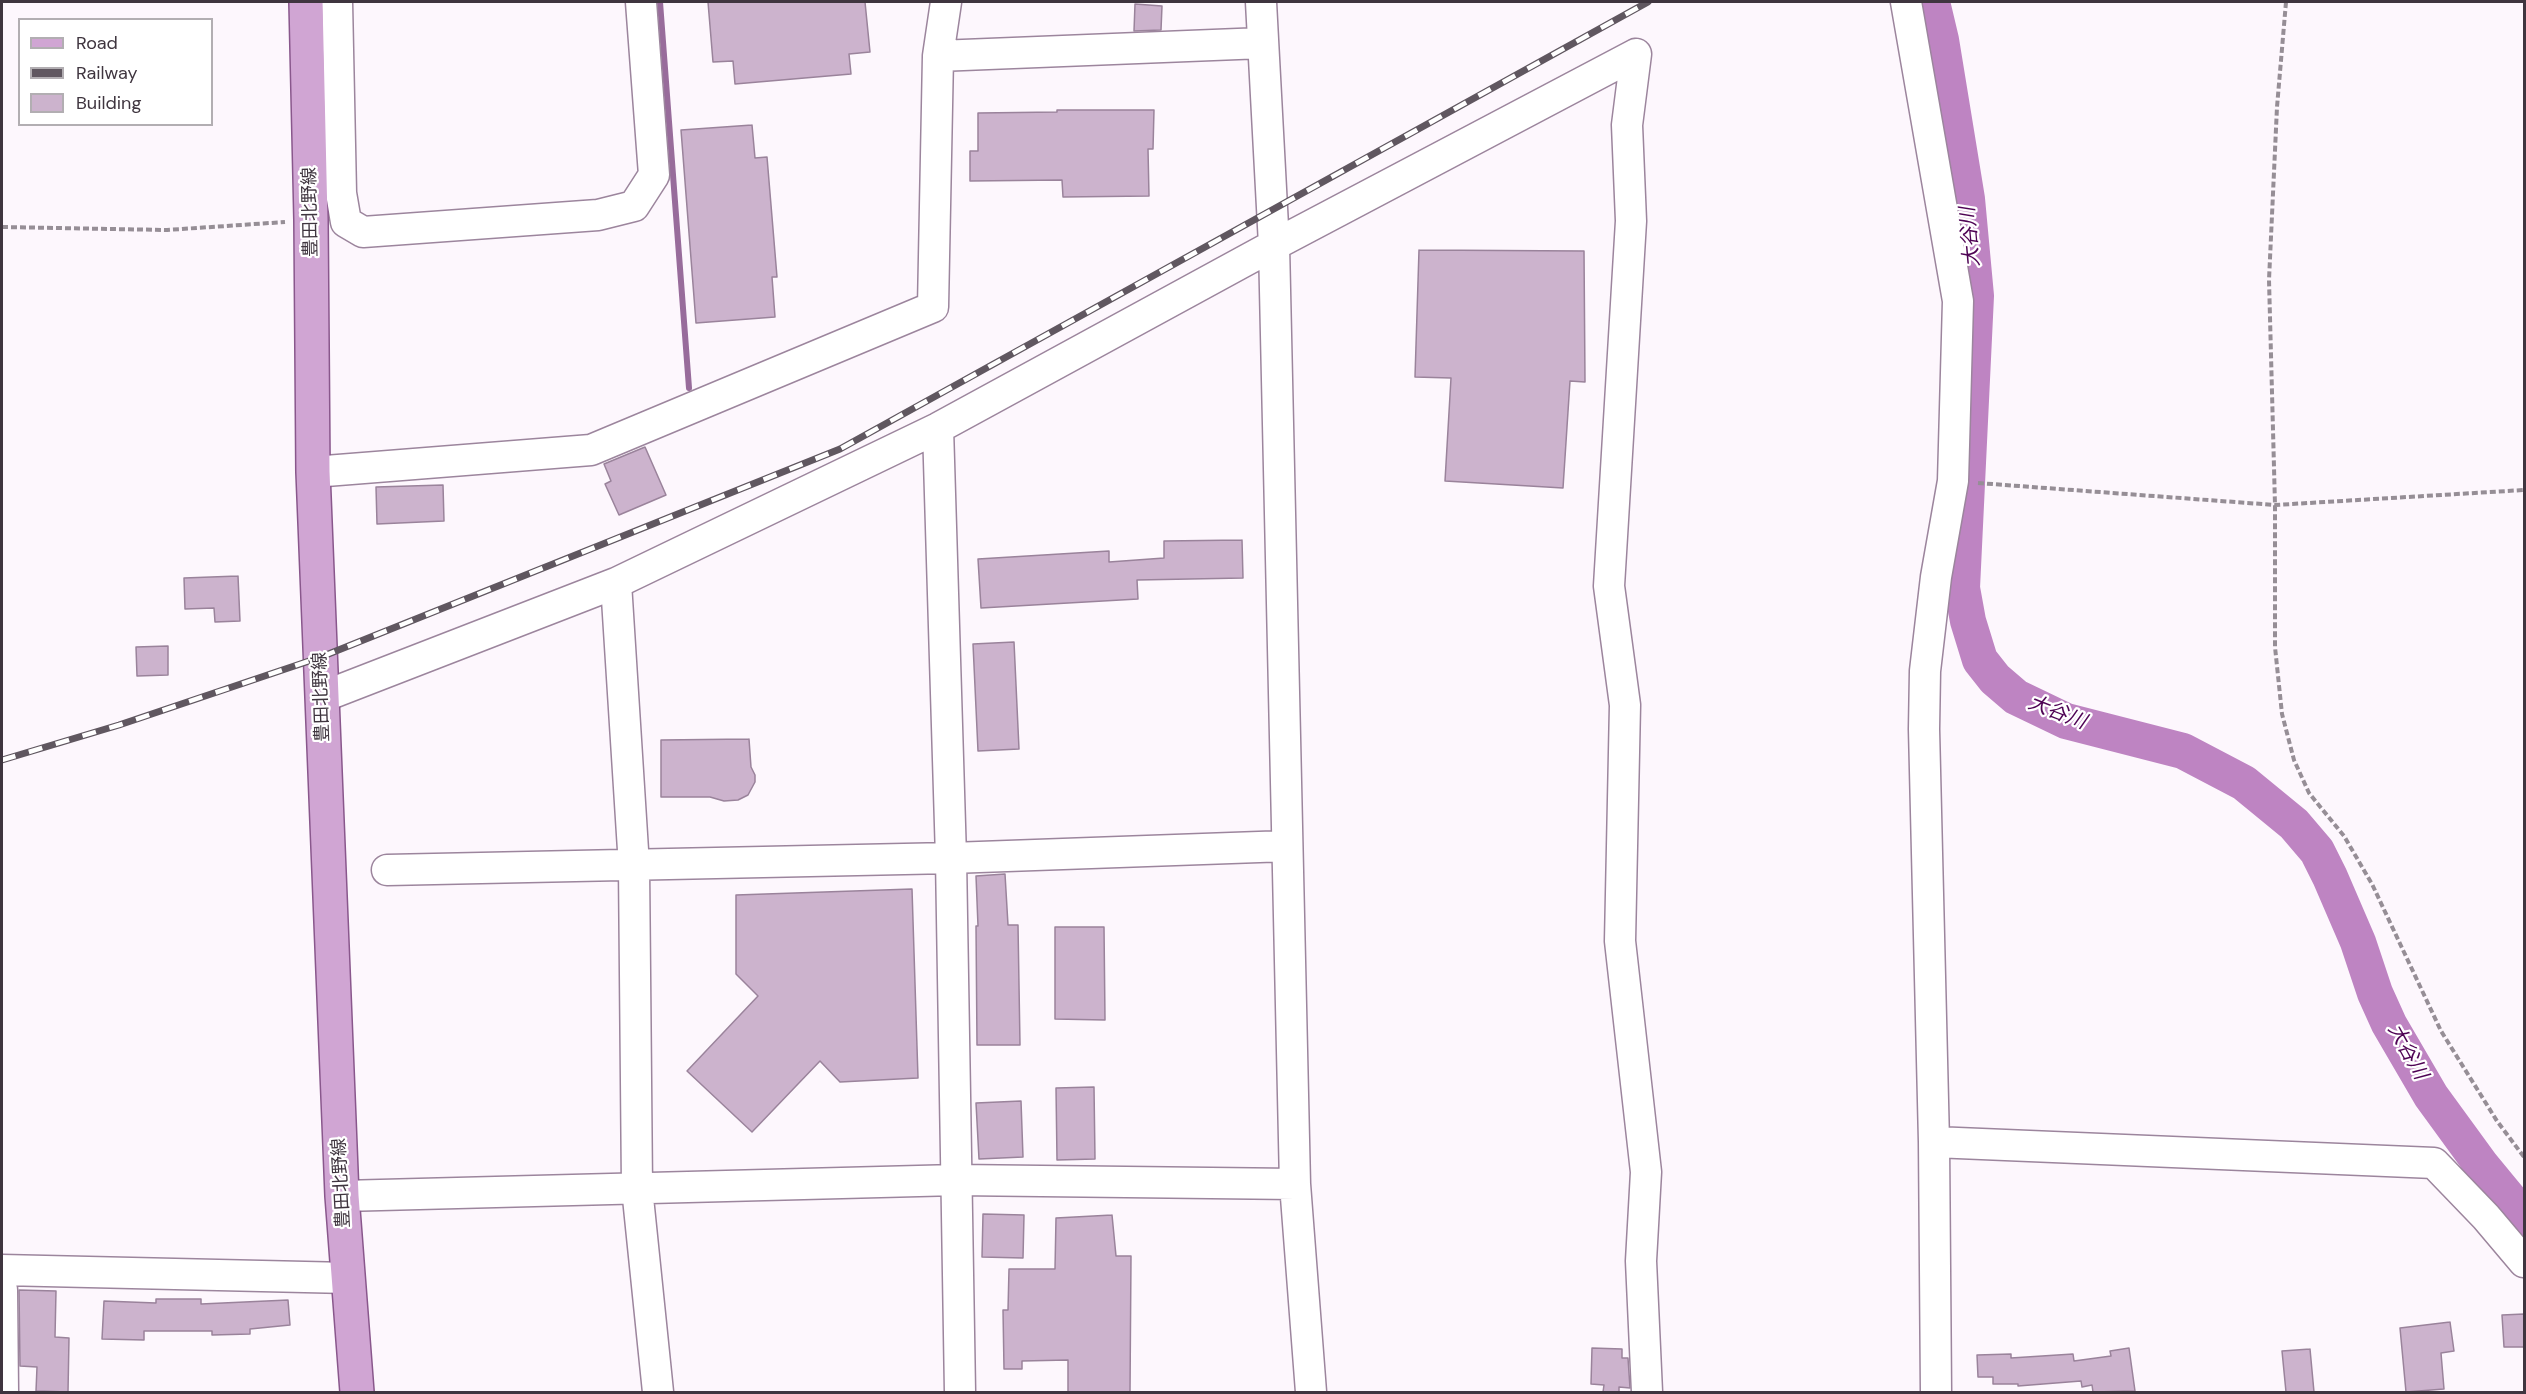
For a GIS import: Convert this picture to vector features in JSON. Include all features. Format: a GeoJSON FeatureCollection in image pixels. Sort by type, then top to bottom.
{"type":"FeatureCollection","features":[{"type":"Feature","properties":{"kind":"main road","name":"豊田北野線"},"geometry":{"type":"LineString","coordinates":[[306,2],[313,472],[342,1196],[357,1392]]}},
{"type":"Feature","properties":{"kind":"street"},"geometry":{"type":"LineString","coordinates":[[337,2],[341,193],[346,222],[363,232],[598,215],[634,206],[654,175],[641,2]]}},
{"type":"Feature","properties":{"kind":"street"},"geometry":{"type":"LineString","coordinates":[[313,472],[591,450],[933,307],[938,56],[946,2]]}},
{"type":"Feature","properties":{"kind":"street"},"geometry":{"type":"LineString","coordinates":[[1261,2],[1274,245],[1287,908],[1295,1184],[1311,1392]]}},
{"type":"Feature","properties":{"kind":"street"},"geometry":{"type":"LineString","coordinates":[[1906,2],[1958,301],[1953,481],[1936,577],[1925,671],[1924,729],[1934,1142],[1936,1392]]}},
{"type":"Feature","properties":{"kind":"street"},"geometry":{"type":"LineString","coordinates":[[938,56],[1263,44]]}},
{"type":"Feature","properties":{"kind":"street"},"geometry":{"type":"LineString","coordinates":[[322,697],[616,583],[938,428],[1274,245],[1636,54],[1627,125],[1631,221],[1609,586],[1624,705],[1620,942],[1646,1172],[1641,1261],[1647,1392]]}},
{"type":"Feature","properties":{"kind":"street"},"geometry":{"type":"LineString","coordinates":[[938,428],[951,858],[960,1392]]}},
{"type":"Feature","properties":{"kind":"street"},"geometry":{"type":"LineString","coordinates":[[616,583],[634,866],[637,1188],[658,1392]]}},
{"type":"Feature","properties":{"kind":"street"},"geometry":{"type":"LineString","coordinates":[[387,870],[951,858],[1287,846]]}},
{"type":"Feature","properties":{"kind":"street"},"geometry":{"type":"LineString","coordinates":[[1934,1142],[2434,1163],[2486,1217],[2524,1262]]}},
{"type":"Feature","properties":{"kind":"street"},"geometry":{"type":"LineString","coordinates":[[342,1196],[957,1180],[1295,1184]]}},
{"type":"Feature","properties":{"kind":"street"},"geometry":{"type":"LineString","coordinates":[[2,1270],[348,1278]]}},
{"type":"Feature","properties":{"kind":"street"},"geometry":{"type":"LineString","coordinates":[[2,1290],[3,1392]]}},
{"type":"Feature","properties":{"kind":"path"},"geometry":{"type":"LineString","coordinates":[[2286,2],[2277,107],[2269,280],[2275,505],[2275,647],[2282,714],[2294,760],[2309,793],[2344,836],[2372,884],[2441,1031],[2497,1120],[2524,1157]]}},
{"type":"Feature","properties":{"kind":"path"},"geometry":{"type":"LineString","coordinates":[[2,227],[167,230],[311,220]]}},
{"type":"Feature","properties":{"kind":"path"},"geometry":{"type":"LineString","coordinates":[[1996,484],[2275,505],[2524,490]]}},
{"type":"Feature","properties":{"kind":"building"},"geometry":{"type":"Polygon","coordinates":[[[708,2],[865,2],[870,52],[849,54],[851,74],[735,84],[733,61],[713,62],[708,2]]]}},
{"type":"Feature","properties":{"kind":"building"},"geometry":{"type":"Polygon","coordinates":[[[1135,4],[1162,6],[1161,30],[1134,31],[1135,4]]]}},
{"type":"Feature","properties":{"kind":"building"},"geometry":{"type":"Polygon","coordinates":[[[1057,110],[1154,110],[1153,149],[1148,149],[1149,196],[1063,197],[1062,180],[970,181],[970,151],[978,151],[978,113],[1057,112],[1057,110]]]}},
{"type":"Feature","properties":{"kind":"building"},"geometry":{"type":"Polygon","coordinates":[[[752,125],[755,158],[767,157],[777,277],[772,277],[775,317],[696,323],[681,130],[752,125]]]}},
{"type":"Feature","properties":{"kind":"building"},"geometry":{"type":"Polygon","coordinates":[[[1419,250],[1584,251],[1585,382],[1570,381],[1563,488],[1445,481],[1451,378],[1415,377],[1419,250]]]}},
{"type":"Feature","properties":{"kind":"building"},"geometry":{"type":"Polygon","coordinates":[[[645,447],[666,495],[619,515],[605,484],[611,481],[604,464],[645,447]]]}},
{"type":"Feature","properties":{"kind":"building"},"geometry":{"type":"Polygon","coordinates":[[[443,485],[444,521],[377,524],[376,487],[443,485]]]}},
{"type":"Feature","properties":{"kind":"building"},"geometry":{"type":"Polygon","coordinates":[[[1242,540],[1243,578],[1137,580],[1138,599],[981,608],[978,559],[1109,551],[1109,562],[1164,558],[1164,541],[1242,540]]]}},
{"type":"Feature","properties":{"kind":"building"},"geometry":{"type":"Polygon","coordinates":[[[238,576],[240,621],[215,622],[214,608],[185,609],[184,578],[238,576]]]}},
{"type":"Feature","properties":{"kind":"building"},"geometry":{"type":"Polygon","coordinates":[[[1014,642],[1019,749],[978,751],[973,644],[1014,642]]]}},
{"type":"Feature","properties":{"kind":"building"},"geometry":{"type":"Polygon","coordinates":[[[168,646],[168,675],[137,676],[136,647],[168,646]]]}},
{"type":"Feature","properties":{"kind":"building"},"geometry":{"type":"Polygon","coordinates":[[[749,739],[751,767],[755,775],[755,782],[748,795],[738,800],[724,801],[710,797],[661,797],[661,740],[749,739]]]}},
{"type":"Feature","properties":{"kind":"building"},"geometry":{"type":"Polygon","coordinates":[[[1005,874],[1008,925],[1018,925],[1020,1045],[977,1045],[976,876],[1005,874]]]}},
{"type":"Feature","properties":{"kind":"building"},"geometry":{"type":"Polygon","coordinates":[[[912,889],[918,1078],[840,1082],[820,1061],[752,1132],[687,1071],[758,996],[736,974],[736,895],[912,889]]]}},
{"type":"Feature","properties":{"kind":"building"},"geometry":{"type":"Polygon","coordinates":[[[1055,927],[1104,927],[1105,1020],[1055,1019],[1055,927]]]}},
{"type":"Feature","properties":{"kind":"building"},"geometry":{"type":"Polygon","coordinates":[[[1094,1087],[1095,1159],[1057,1160],[1056,1088],[1094,1087]]]}},
{"type":"Feature","properties":{"kind":"building"},"geometry":{"type":"Polygon","coordinates":[[[1021,1101],[1023,1157],[979,1159],[976,1103],[1021,1101]]]}},
{"type":"Feature","properties":{"kind":"building"},"geometry":{"type":"Polygon","coordinates":[[[983,1214],[1024,1215],[1023,1258],[982,1257],[983,1214]]]}},
{"type":"Feature","properties":{"kind":"building"},"geometry":{"type":"Polygon","coordinates":[[[1112,1215],[1116,1256],[1131,1256],[1130,1392],[1068,1392],[1068,1360],[1022,1361],[1022,1369],[1004,1369],[1003,1310],[1008,1310],[1009,1269],[1055,1269],[1056,1218],[1112,1215]]]}},
{"type":"Feature","properties":{"kind":"building"},"geometry":{"type":"Polygon","coordinates":[[[19,1290],[56,1291],[55,1337],[69,1338],[68,1392],[36,1391],[37,1367],[20,1366],[19,1290]]]}},
{"type":"Feature","properties":{"kind":"building"},"geometry":{"type":"Polygon","coordinates":[[[156,1299],[201,1299],[201,1304],[288,1300],[290,1325],[250,1329],[250,1334],[212,1335],[212,1331],[144,1331],[144,1340],[102,1339],[104,1301],[156,1303],[156,1299]]]}},
{"type":"Feature","properties":{"kind":"building"},"geometry":{"type":"Polygon","coordinates":[[[2524,1314],[2524,1347],[2504,1347],[2502,1315],[2524,1314]]]}},
{"type":"Feature","properties":{"kind":"building"},"geometry":{"type":"Polygon","coordinates":[[[2450,1322],[2454,1351],[2441,1353],[2444,1389],[2406,1392],[2400,1328],[2450,1322]]]}},
{"type":"Feature","properties":{"kind":"building"},"geometry":{"type":"Polygon","coordinates":[[[1592,1348],[1622,1349],[1622,1358],[1628,1358],[1630,1388],[1619,1387],[1619,1392],[1603,1392],[1604,1385],[1591,1384],[1592,1348]]]}},
{"type":"Feature","properties":{"kind":"building"},"geometry":{"type":"Polygon","coordinates":[[[2129,1348],[2135,1391],[2093,1392],[2092,1385],[2082,1387],[2081,1381],[2018,1386],[2018,1384],[1993,1384],[1993,1377],[1978,1377],[1977,1355],[2011,1354],[2011,1358],[2073,1354],[2074,1361],[2111,1356],[2110,1351],[2129,1348]]]}},
{"type":"Feature","properties":{"kind":"building"},"geometry":{"type":"Polygon","coordinates":[[[2310,1349],[2314,1392],[2286,1392],[2282,1351],[2310,1349]]]}},
{"type":"Feature","properties":{"kind":"waterway"},"geometry":{"type":"LineString","coordinates":[[660,2],[689,388]]}},
{"type":"Feature","properties":{"kind":"waterway","name":"大谷川"},"geometry":{"type":"LineString","coordinates":[[1932,2],[1941,40],[1967,199],[1976,296],[1962,588],[1968,621],[1980,660],[1995,679],[2016,697],[2066,721],[2183,751],[2244,783],[2294,824],[2317,851],[2358,942],[2375,993],[2389,1024],[2431,1096],[2482,1166],[2524,1217]]}},
{"type":"Feature","properties":{"kind":"railway"},"geometry":{"type":"LineString","coordinates":[[2,760],[119,725],[321,657],[840,449],[1648,2]]}}]}
